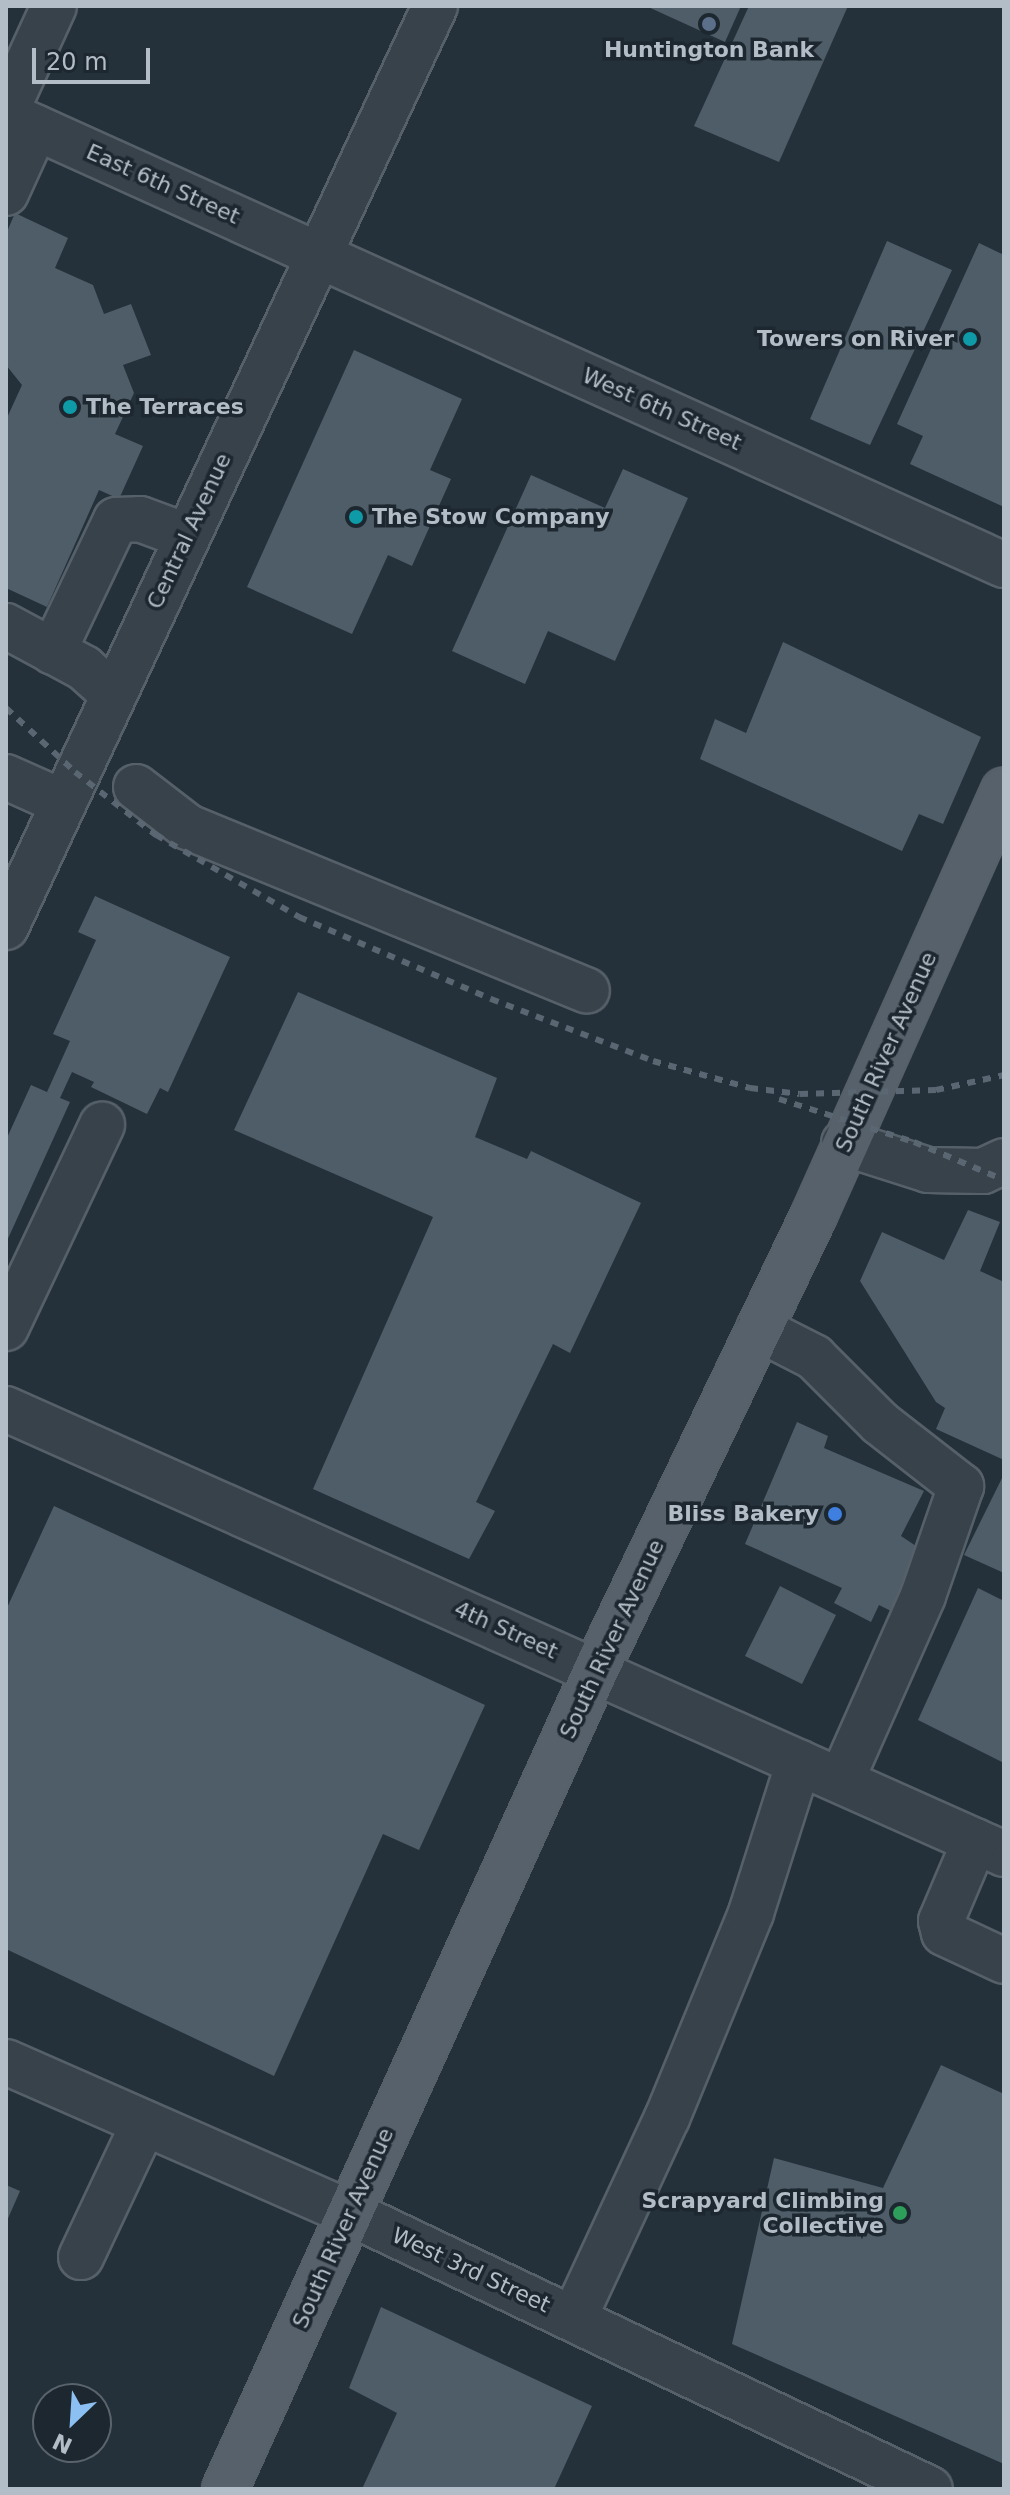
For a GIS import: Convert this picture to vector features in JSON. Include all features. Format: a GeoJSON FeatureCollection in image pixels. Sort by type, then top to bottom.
{"type":"FeatureCollection","features":[{"type":"Feature","properties":{"kind":"main road","name":"South River Avenue"},"geometry":{"type":"LineString","coordinates":[[225,2489],[596,1670],[759,1329],[1004,791]]}},
{"type":"Feature","properties":{"kind":"street"},"geometry":{"type":"LineString","coordinates":[[6,193],[16,117],[54,6]]}},
{"type":"Feature","properties":{"kind":"street","name":"Central Avenue"},"geometry":{"type":"LineString","coordinates":[[6,927],[112,693],[435,6]]}},
{"type":"Feature","properties":{"kind":"street","name":"East 6th Street"},"geometry":{"type":"LineString","coordinates":[[16,117],[320,254]]}},
{"type":"Feature","properties":{"kind":"street","name":"West 6th Street"},"geometry":{"type":"LineString","coordinates":[[320,254],[1004,565]]}},
{"type":"Feature","properties":{"kind":"street"},"geometry":{"type":"LineString","coordinates":[[53,652],[116,520],[140,519],[186,536]]}},
{"type":"Feature","properties":{"kind":"street"},"geometry":{"type":"LineString","coordinates":[[6,626],[84,668],[112,693]]}},
{"type":"Feature","properties":{"kind":"street"},"geometry":{"type":"LineString","coordinates":[[6,777],[62,802]]}},
{"type":"Feature","properties":{"kind":"street"},"geometry":{"type":"LineString","coordinates":[[136,787],[188,827],[587,991]]}},
{"type":"Feature","properties":{"kind":"street"},"geometry":{"type":"LineString","coordinates":[[6,1328],[102,1125]]}},
{"type":"Feature","properties":{"kind":"street"},"geometry":{"type":"LineString","coordinates":[[844,1143],[928,1170],[983,1171],[1004,1161]]}},
{"type":"Feature","properties":{"kind":"street"},"geometry":{"type":"LineString","coordinates":[[759,1329],[814,1357],[880,1423],[961,1486],[923,1596],[841,1781]]}},
{"type":"Feature","properties":{"kind":"street","name":"4th Street"},"geometry":{"type":"LineString","coordinates":[[6,1409],[990,1848]]}},
{"type":"Feature","properties":{"kind":"street"},"geometry":{"type":"LineString","coordinates":[[574,2318],[667,2118],[751,1913],[799,1762]]}},
{"type":"Feature","properties":{"kind":"street"},"geometry":{"type":"LineString","coordinates":[[990,1848],[941,1921],[944,1933],[1004,1961]]}},
{"type":"Feature","properties":{"kind":"street","name":"West 3rd Street"},"geometry":{"type":"LineString","coordinates":[[6,2062],[350,2213],[574,2318],[884,2479],[930,2489]]}},
{"type":"Feature","properties":{"kind":"street"},"geometry":{"type":"LineString","coordinates":[[81,2257],[144,2123]]}},
{"type":"Feature","properties":{"kind":"building","name":"Huntington Bank"},"geometry":{"type":"Polygon","coordinates":[[[646,6],[741,6],[725,42],[646,6]]]}},
{"type":"Feature","properties":{"kind":"building"},"geometry":{"type":"Polygon","coordinates":[[[749,6],[848,6],[779,162],[694,126],[749,6]]]}},
{"type":"Feature","properties":{"kind":"building","name":"The Terraces"},"geometry":{"type":"Polygon","coordinates":[[[15,213],[68,238],[55,268],[93,285],[104,314],[131,304],[151,355],[123,365],[134,393],[115,434],[143,446],[119,499],[99,490],[47,607],[6,588],[6,420],[22,385],[6,365],[6,234],[15,213]]]}},
{"type":"Feature","properties":{"kind":"building"},"geometry":{"type":"Polygon","coordinates":[[[887,241],[952,270],[870,445],[810,419],[887,241]]]}},
{"type":"Feature","properties":{"kind":"building","name":"Towers on River"},"geometry":{"type":"Polygon","coordinates":[[[979,243],[1004,255],[1004,507],[910,464],[923,436],[897,424],[979,243]]]}},
{"type":"Feature","properties":{"kind":"building","name":"The Stow Company"},"geometry":{"type":"Polygon","coordinates":[[[354,350],[462,399],[430,470],[451,479],[412,566],[388,555],[352,634],[247,587],[354,350]]]}},
{"type":"Feature","properties":{"kind":"building"},"geometry":{"type":"Polygon","coordinates":[[[623,469],[688,498],[615,661],[548,631],[525,684],[452,651],[531,475],[605,508],[623,469]]]}},
{"type":"Feature","properties":{"kind":"building"},"geometry":{"type":"Polygon","coordinates":[[[783,642],[981,737],[943,824],[919,814],[902,851],[700,759],[715,719],[746,733],[783,642]]]}},
{"type":"Feature","properties":{"kind":"building"},"geometry":{"type":"Polygon","coordinates":[[[95,896],[230,957],[168,1092],[160,1088],[147,1114],[91,1087],[94,1082],[72,1072],[60,1098],[70,1102],[6,1243],[6,1140],[31,1085],[47,1092],[70,1041],[53,1034],[96,940],[78,932],[95,896]]]}},
{"type":"Feature","properties":{"kind":"building"},"geometry":{"type":"Polygon","coordinates":[[[298,992],[497,1078],[475,1137],[527,1159],[531,1151],[641,1203],[570,1353],[553,1344],[476,1502],[495,1511],[469,1559],[313,1489],[433,1217],[234,1130],[298,992]]]}},
{"type":"Feature","properties":{"kind":"building"},"geometry":{"type":"Polygon","coordinates":[[[968,1210],[1000,1222],[980,1271],[1004,1282],[1004,1460],[936,1429],[945,1408],[936,1402],[860,1281],[882,1232],[944,1260],[968,1210]]]}},
{"type":"Feature","properties":{"kind":"building","name":"Bliss Bakery"},"geometry":{"type":"Polygon","coordinates":[[[797,1422],[828,1436],[824,1448],[924,1491],[901,1536],[922,1550],[905,1618],[879,1605],[871,1622],[834,1603],[842,1588],[745,1544],[797,1422]]]}},
{"type":"Feature","properties":{"kind":"building"},"geometry":{"type":"Polygon","coordinates":[[[1004,1474],[1004,1573],[964,1555],[1004,1474]]]}},
{"type":"Feature","properties":{"kind":"building"},"geometry":{"type":"Polygon","coordinates":[[[54,1506],[485,1705],[419,1850],[383,1834],[274,2076],[6,1949],[6,1610],[54,1506]]]}},
{"type":"Feature","properties":{"kind":"building"},"geometry":{"type":"Polygon","coordinates":[[[780,1586],[836,1615],[802,1684],[745,1656],[780,1586]]]}},
{"type":"Feature","properties":{"kind":"building"},"geometry":{"type":"Polygon","coordinates":[[[978,1588],[1004,1601],[1004,1763],[918,1720],[978,1588]]]}},
{"type":"Feature","properties":{"kind":"building"},"geometry":{"type":"Polygon","coordinates":[[[941,2065],[1004,2094],[1004,2464],[732,2344],[774,2158],[883,2188],[941,2065]]]}},
{"type":"Feature","properties":{"kind":"building"},"geometry":{"type":"Polygon","coordinates":[[[6,2185],[20,2191],[6,2223],[6,2185]]]}},
{"type":"Feature","properties":{"kind":"building"},"geometry":{"type":"Polygon","coordinates":[[[381,2307],[592,2406],[554,2489],[362,2489],[397,2413],[349,2388],[381,2307]]]}},
{"type":"Feature","properties":{"kind":"railway"},"geometry":{"type":"LineString","coordinates":[[6,708],[75,772],[156,835],[299,917],[491,999],[653,1061],[750,1088],[800,1094],[936,1090],[1004,1075]]}},
{"type":"Feature","properties":{"kind":"railway"},"geometry":{"type":"LineString","coordinates":[[779,1099],[914,1142],[1004,1180]]}},
{"type":"Feature","properties":{"kind":"place","name":"Huntington Bank"},"geometry":{"type":"Point","coordinates":[709,24]}},
{"type":"Feature","properties":{"kind":"place","name":"Towers on River"},"geometry":{"type":"Point","coordinates":[970,339]}},
{"type":"Feature","properties":{"kind":"place","name":"The Terraces"},"geometry":{"type":"Point","coordinates":[70,407]}},
{"type":"Feature","properties":{"kind":"place","name":"The Stow Company"},"geometry":{"type":"Point","coordinates":[356,517]}},
{"type":"Feature","properties":{"kind":"place","name":"Bliss Bakery"},"geometry":{"type":"Point","coordinates":[835,1514]}},
{"type":"Feature","properties":{"kind":"place","name":"Scrapyard Climbing Collective"},"geometry":{"type":"Point","coordinates":[900,2213]}}]}
